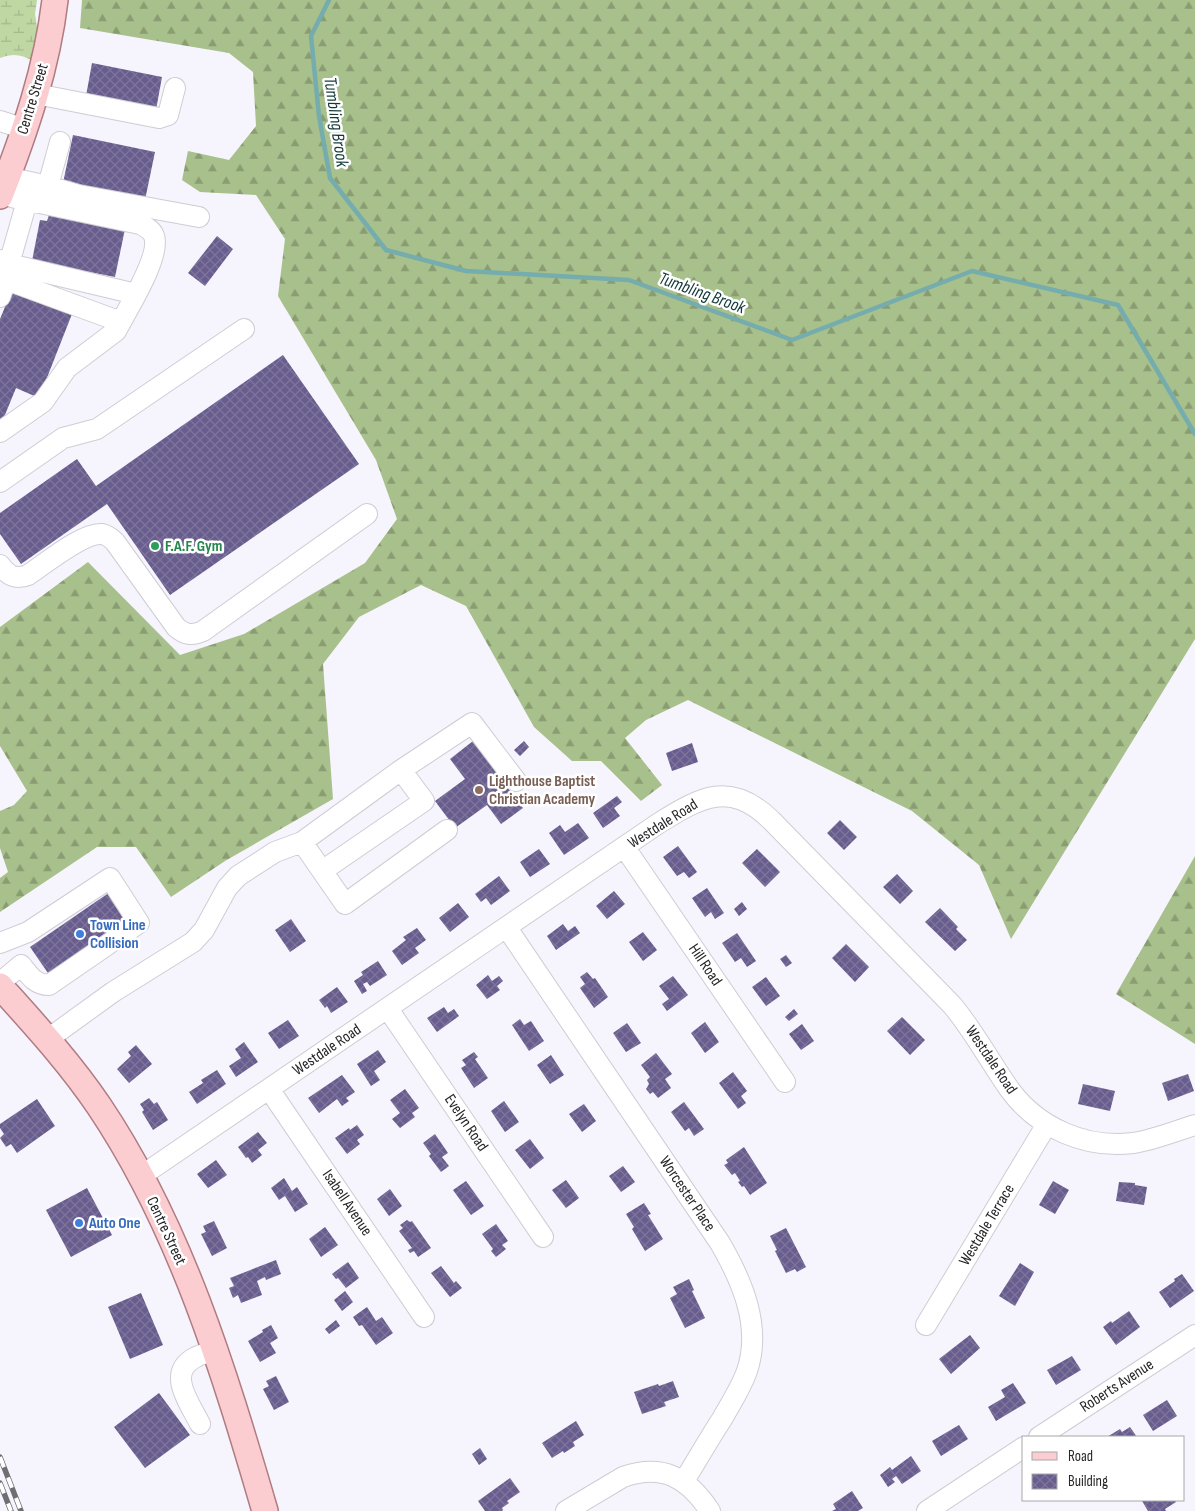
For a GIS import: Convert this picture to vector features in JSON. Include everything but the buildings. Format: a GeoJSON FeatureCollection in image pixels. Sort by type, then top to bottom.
{"type":"FeatureCollection","features":[{"type":"Feature","properties":{"kind":"main road","name":"Centre Street"},"geometry":{"type":"LineString","coordinates":[[3,189],[36,94],[49,40],[55,0]]}},
{"type":"Feature","properties":{"kind":"main road","name":"Centre Street"},"geometry":{"type":"LineString","coordinates":[[0,984],[48,1039],[98,1105],[141,1176],[186,1274],[215,1352],[265,1511]]}},
{"type":"Feature","properties":{"kind":"street"},"geometry":{"type":"LineString","coordinates":[[36,94],[159,118],[168,115],[175,88]]}},
{"type":"Feature","properties":{"kind":"street"},"geometry":{"type":"LineString","coordinates":[[0,121],[25,129]]}},
{"type":"Feature","properties":{"kind":"street"},"geometry":{"type":"LineString","coordinates":[[48,186],[60,142]]}},
{"type":"Feature","properties":{"kind":"street"},"geometry":{"type":"LineString","coordinates":[[3,189],[48,186],[87,196],[199,217]]}},
{"type":"Feature","properties":{"kind":"street"},"geometry":{"type":"LineString","coordinates":[[0,432],[43,402],[67,368],[116,331],[150,267],[155,242],[151,230],[140,224],[27,201],[3,189]]}},
{"type":"Feature","properties":{"kind":"street"},"geometry":{"type":"LineString","coordinates":[[3,276],[27,201]]}},
{"type":"Feature","properties":{"kind":"street"},"geometry":{"type":"LineString","coordinates":[[3,276],[136,294]]}},
{"type":"Feature","properties":{"kind":"street"},"geometry":{"type":"LineString","coordinates":[[3,276],[121,322]]}},
{"type":"Feature","properties":{"kind":"street"},"geometry":{"type":"LineString","coordinates":[[0,482],[63,438],[97,429],[244,329]]}},
{"type":"Feature","properties":{"kind":"street"},"geometry":{"type":"LineString","coordinates":[[0,566],[10,576],[22,578],[88,536],[102,534],[108,536],[115,542],[176,627],[181,632],[189,635],[203,632],[367,514]]}},
{"type":"Feature","properties":{"kind":"street"},"geometry":{"type":"LineString","coordinates":[[48,1039],[113,992],[194,942],[204,930],[227,888],[238,876],[275,852],[302,842],[402,770],[472,723],[516,781]]}},
{"type":"Feature","properties":{"kind":"street"},"geometry":{"type":"LineString","coordinates":[[322,871],[424,801],[402,770]]}},
{"type":"Feature","properties":{"kind":"street","name":"Westdale Road"},"geometry":{"type":"LineString","coordinates":[[141,1176],[678,812],[705,798],[729,796],[754,806],[772,820],[952,1005],[1010,1090],[1026,1108],[1047,1124],[1075,1137],[1119,1144],[1147,1140],[1195,1125]]}},
{"type":"Feature","properties":{"kind":"street"},"geometry":{"type":"LineString","coordinates":[[302,842],[345,904],[448,830]]}},
{"type":"Feature","properties":{"kind":"street","name":"Hill Road"},"geometry":{"type":"LineString","coordinates":[[625,848],[785,1082]]}},
{"type":"Feature","properties":{"kind":"street"},"geometry":{"type":"LineString","coordinates":[[110,878],[140,923],[49,984],[43,984],[31,978],[17,956],[18,946],[8,940],[28,932],[110,878]]}},
{"type":"Feature","properties":{"kind":"street","name":"Worcester Place"},"geometry":{"type":"LineString","coordinates":[[507,928],[720,1243],[734,1266],[745,1293],[751,1323],[752,1346],[747,1370],[735,1396],[684,1481]]}},
{"type":"Feature","properties":{"kind":"street"},"geometry":{"type":"LineString","coordinates":[[0,984],[21,965]]}},
{"type":"Feature","properties":{"kind":"street","name":"Evelyn Road"},"geometry":{"type":"LineString","coordinates":[[388,1009],[543,1237]]}},
{"type":"Feature","properties":{"kind":"street","name":"Isabell Avenue"},"geometry":{"type":"LineString","coordinates":[[269,1089],[424,1317]]}},
{"type":"Feature","properties":{"kind":"street","name":"Westdale Terrace"},"geometry":{"type":"LineString","coordinates":[[926,1325],[1047,1124]]}},
{"type":"Feature","properties":{"kind":"street","name":"Roberts Avenue"},"geometry":{"type":"LineString","coordinates":[[1041,1436],[1195,1335]]}},
{"type":"Feature","properties":{"kind":"street"},"geometry":{"type":"LineString","coordinates":[[200,1424],[181,1385],[180,1374],[186,1364],[196,1356],[215,1352]]}},
{"type":"Feature","properties":{"kind":"street"},"geometry":{"type":"LineString","coordinates":[[927,1511],[1022,1448]]}},
{"type":"Feature","properties":{"kind":"street"},"geometry":{"type":"LineString","coordinates":[[566,1511],[611,1483],[633,1473],[656,1471],[684,1481],[699,1495],[710,1511]]}},
{"type":"Feature","properties":{"kind":"green space"},"geometry":{"type":"Polygon","coordinates":[[[0,0],[37,0],[35,14],[38,33],[33,61],[17,55],[0,58],[0,0]]]}},
{"type":"Feature","properties":{"kind":"green space"},"geometry":{"type":"Polygon","coordinates":[[[82,0],[1195,0],[1195,639],[1011,939],[979,865],[912,811],[688,700],[646,720],[625,738],[662,785],[641,801],[601,761],[572,761],[534,727],[466,606],[421,585],[359,617],[323,664],[333,799],[225,861],[171,897],[136,847],[97,847],[0,912],[0,878],[8,872],[0,848],[0,811],[14,805],[27,791],[0,746],[0,627],[88,562],[180,655],[244,634],[365,563],[397,519],[376,460],[278,296],[285,239],[256,195],[200,192],[182,180],[188,151],[229,160],[256,126],[253,72],[229,53],[80,28],[82,0]]]}},
{"type":"Feature","properties":{"kind":"green space"},"geometry":{"type":"Polygon","coordinates":[[[1195,856],[1195,1044],[1116,994],[1195,856]]]}},
{"type":"Feature","properties":{"kind":"waterway","name":"Tumbling Brook"},"geometry":{"type":"LineString","coordinates":[[329,0],[311,36],[319,116],[330,178],[386,250],[466,271],[629,280],[792,340],[972,271],[1118,305],[1195,434]]}},
{"type":"Feature","properties":{"kind":"railway"},"geometry":{"type":"LineString","coordinates":[[0,1457],[21,1511]]}},
{"type":"Feature","properties":{"kind":"railway"},"geometry":{"type":"LineString","coordinates":[[0,1483],[11,1511]]}},
{"type":"Feature","properties":{"kind":"place","name":"F.A.F. Gym"},"geometry":{"type":"Point","coordinates":[155,546]}},
{"type":"Feature","properties":{"kind":"place","name":"Lighthouse Baptist Christian Academy"},"geometry":{"type":"Point","coordinates":[479,790]}},
{"type":"Feature","properties":{"kind":"place","name":"Town Line Collision"},"geometry":{"type":"Point","coordinates":[80,934]}},
{"type":"Feature","properties":{"kind":"place","name":"Auto One"},"geometry":{"type":"Point","coordinates":[79,1223]}}]}
